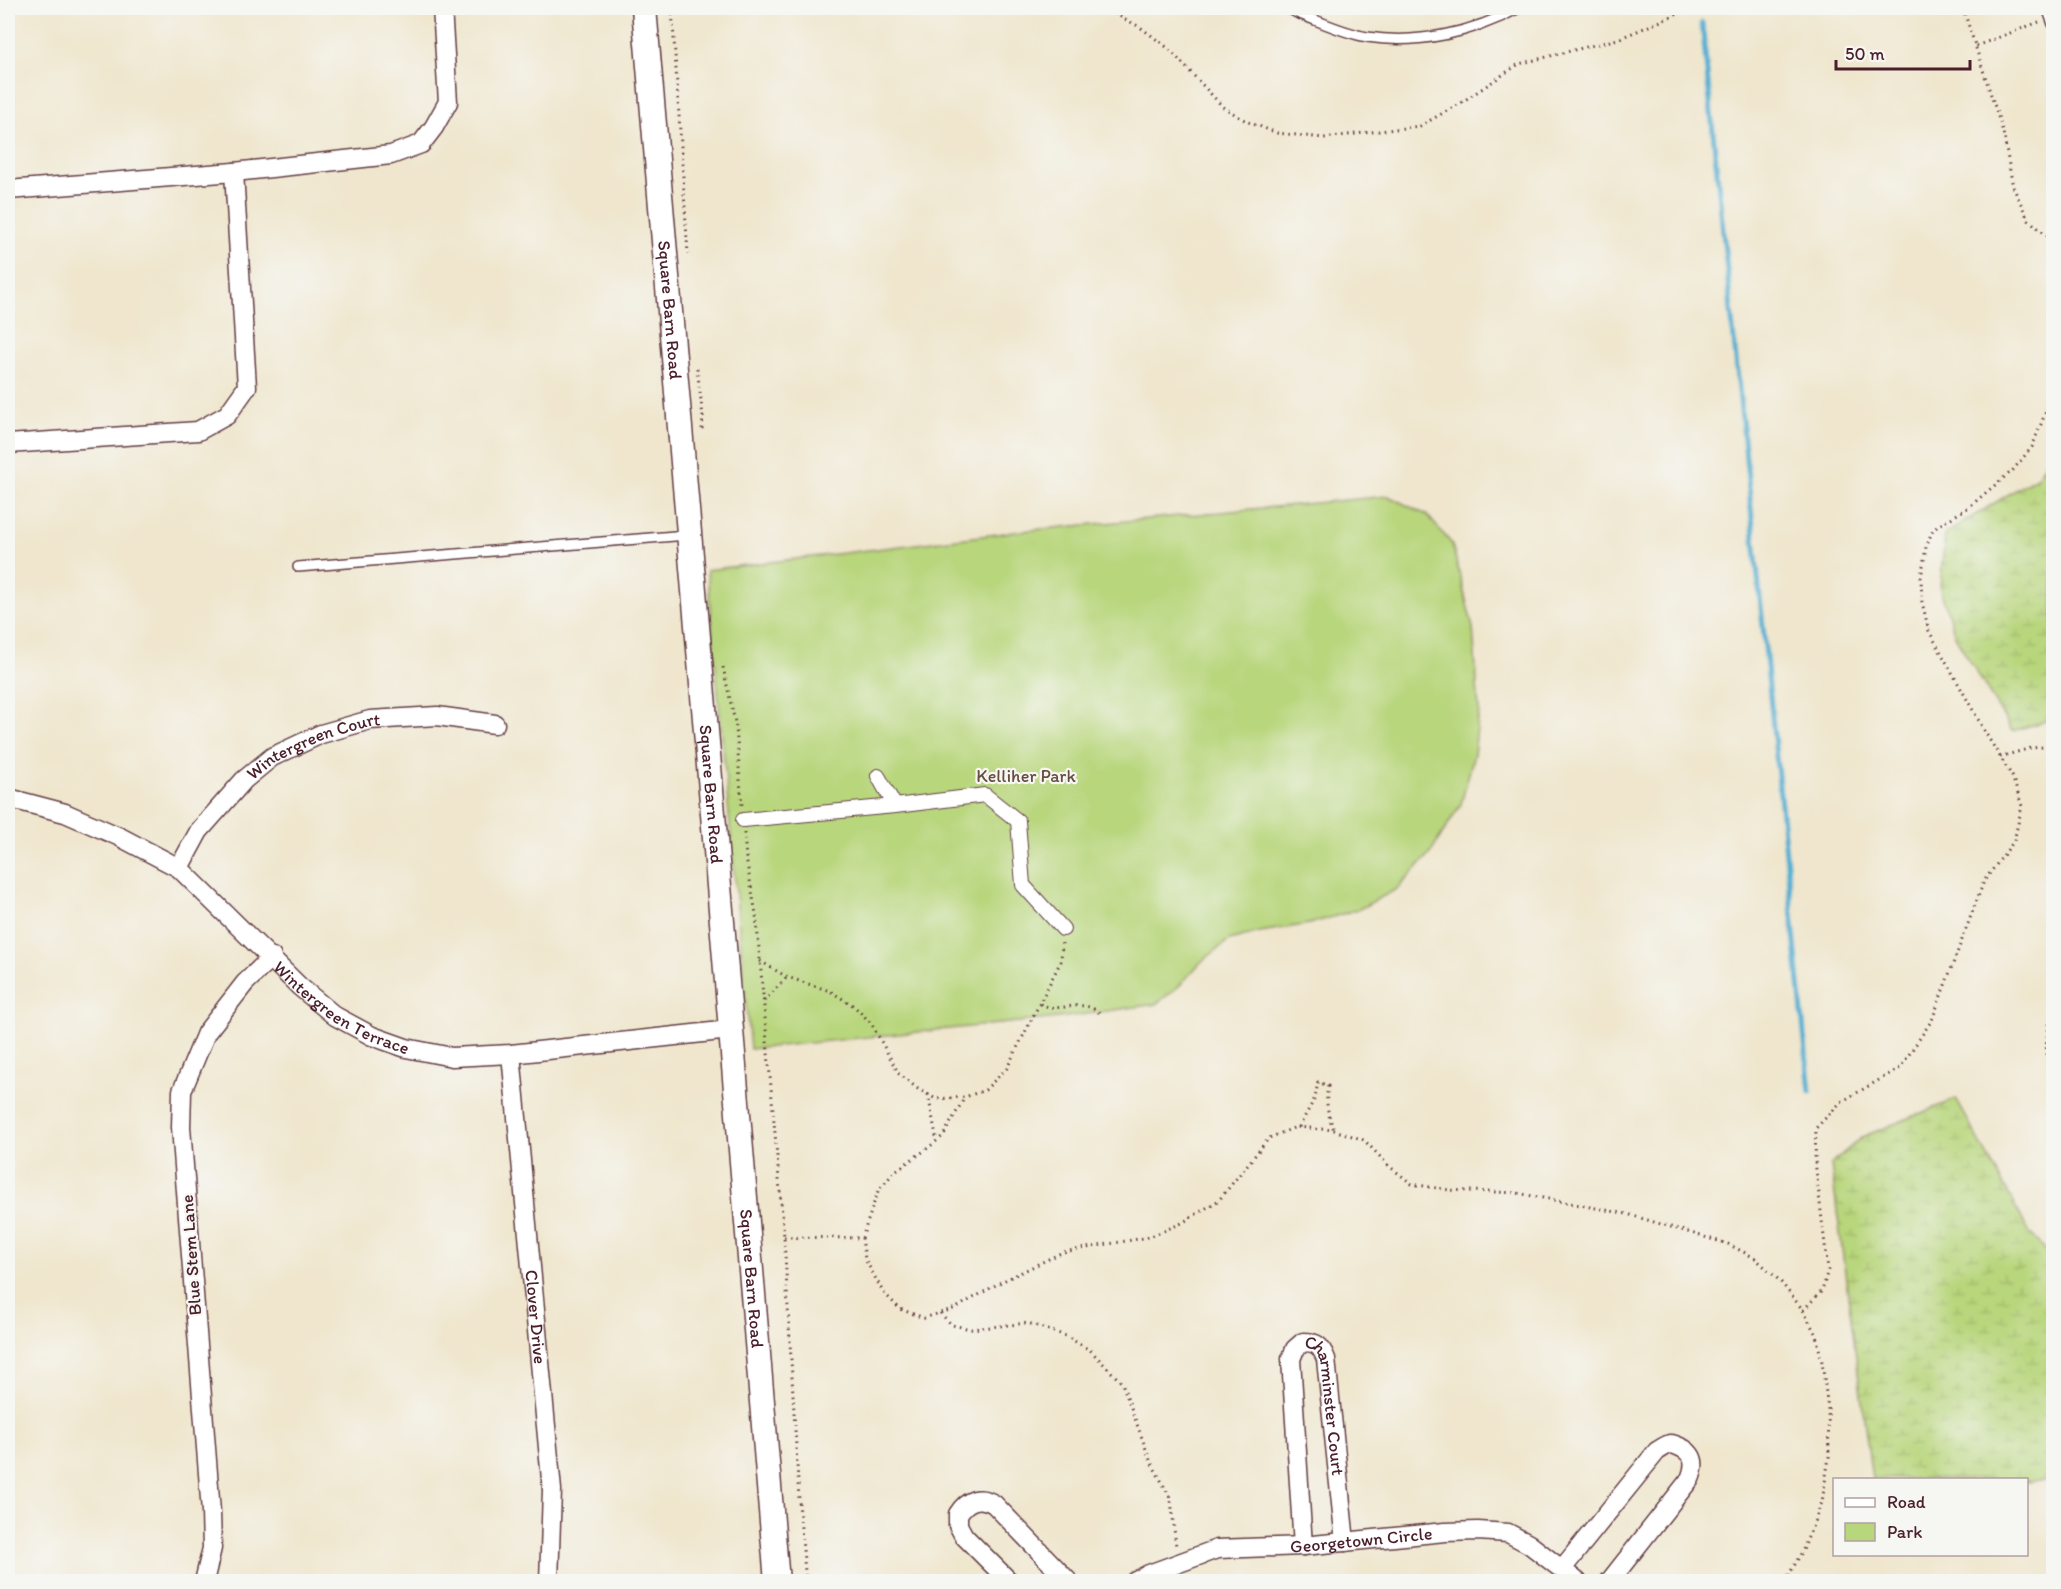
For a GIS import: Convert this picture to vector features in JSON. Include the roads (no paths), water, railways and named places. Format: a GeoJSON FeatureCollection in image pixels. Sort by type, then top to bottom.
{"type":"FeatureCollection","features":[{"type":"Feature","properties":{"kind":"street"},"geometry":{"type":"LineString","coordinates":[[8,190],[234,172],[391,155],[421,144],[448,102],[442,8]]}},
{"type":"Feature","properties":{"kind":"street","name":"Square Barn Road"},"geometry":{"type":"LineString","coordinates":[[644,8],[777,1581]]}},
{"type":"Feature","properties":{"kind":"street"},"geometry":{"type":"LineString","coordinates":[[8,444],[198,431],[226,415],[247,387],[234,172]]}},
{"type":"Feature","properties":{"kind":"street","name":"Wintergreen Court"},"geometry":{"type":"LineString","coordinates":[[179,868],[200,831],[244,780],[272,757],[321,734],[370,720],[425,716],[495,724]]}},
{"type":"Feature","properties":{"kind":"street"},"geometry":{"type":"LineString","coordinates":[[878,776],[895,806]]}},
{"type":"Feature","properties":{"kind":"street"},"geometry":{"type":"LineString","coordinates":[[743,820],[985,795],[1018,821],[1023,885],[1063,929]]}},
{"type":"Feature","properties":{"kind":"street","name":"Wintergreen Terrace"},"geometry":{"type":"LineString","coordinates":[[8,798],[65,813],[120,837],[179,868],[300,987],[335,1016],[372,1036],[406,1048],[452,1057],[511,1054],[730,1030]]}},
{"type":"Feature","properties":{"kind":"street","name":"Blue Stem Lane"},"geometry":{"type":"LineString","coordinates":[[204,1581],[212,1548],[212,1512],[182,1138],[182,1091],[206,1033],[244,984],[272,957]]}},
{"type":"Feature","properties":{"kind":"street","name":"Clover Drive"},"geometry":{"type":"LineString","coordinates":[[511,1054],[552,1490],[549,1581]]}},
{"type":"Feature","properties":{"kind":"street","name":"Charminster Court"},"geometry":{"type":"LineString","coordinates":[[1303,1546],[1291,1359],[1295,1349],[1303,1342],[1313,1342],[1322,1348],[1326,1359],[1345,1542]]}},
{"type":"Feature","properties":{"kind":"street"},"geometry":{"type":"LineString","coordinates":[[1562,1569],[1657,1451],[1670,1444],[1678,1445],[1693,1459],[1695,1468],[1690,1479],[1609,1581]]}},
{"type":"Feature","properties":{"kind":"street"},"geometry":{"type":"LineString","coordinates":[[1010,1581],[964,1536],[958,1525],[958,1514],[969,1501],[978,1498],[994,1504],[1069,1581]]}},
{"type":"Feature","properties":{"kind":"street","name":"Georgetown Circle"},"geometry":{"type":"LineString","coordinates":[[1134,1581],[1217,1549],[1303,1546],[1478,1530],[1508,1533],[1528,1544],[1578,1581]]}},
{"type":"Feature","properties":{"kind":"lane"},"geometry":{"type":"LineString","coordinates":[[1288,8],[1315,20],[1366,37],[1402,38],[1450,34],[1495,21],[1519,8]]}},
{"type":"Feature","properties":{"kind":"lane"},"geometry":{"type":"LineString","coordinates":[[2047,8],[2052,22]]}},
{"type":"Feature","properties":{"kind":"lane"},"geometry":{"type":"LineString","coordinates":[[298,567],[689,535]]}},
{"type":"Feature","properties":{"kind":"waterway"},"geometry":{"type":"LineString","coordinates":[[1702,23],[1810,1092]]}},
{"type":"Feature","properties":{"kind":"park label","name":"Kelliher Park"},"geometry":{"type":"Point","coordinates":[1026,776]}}]}
